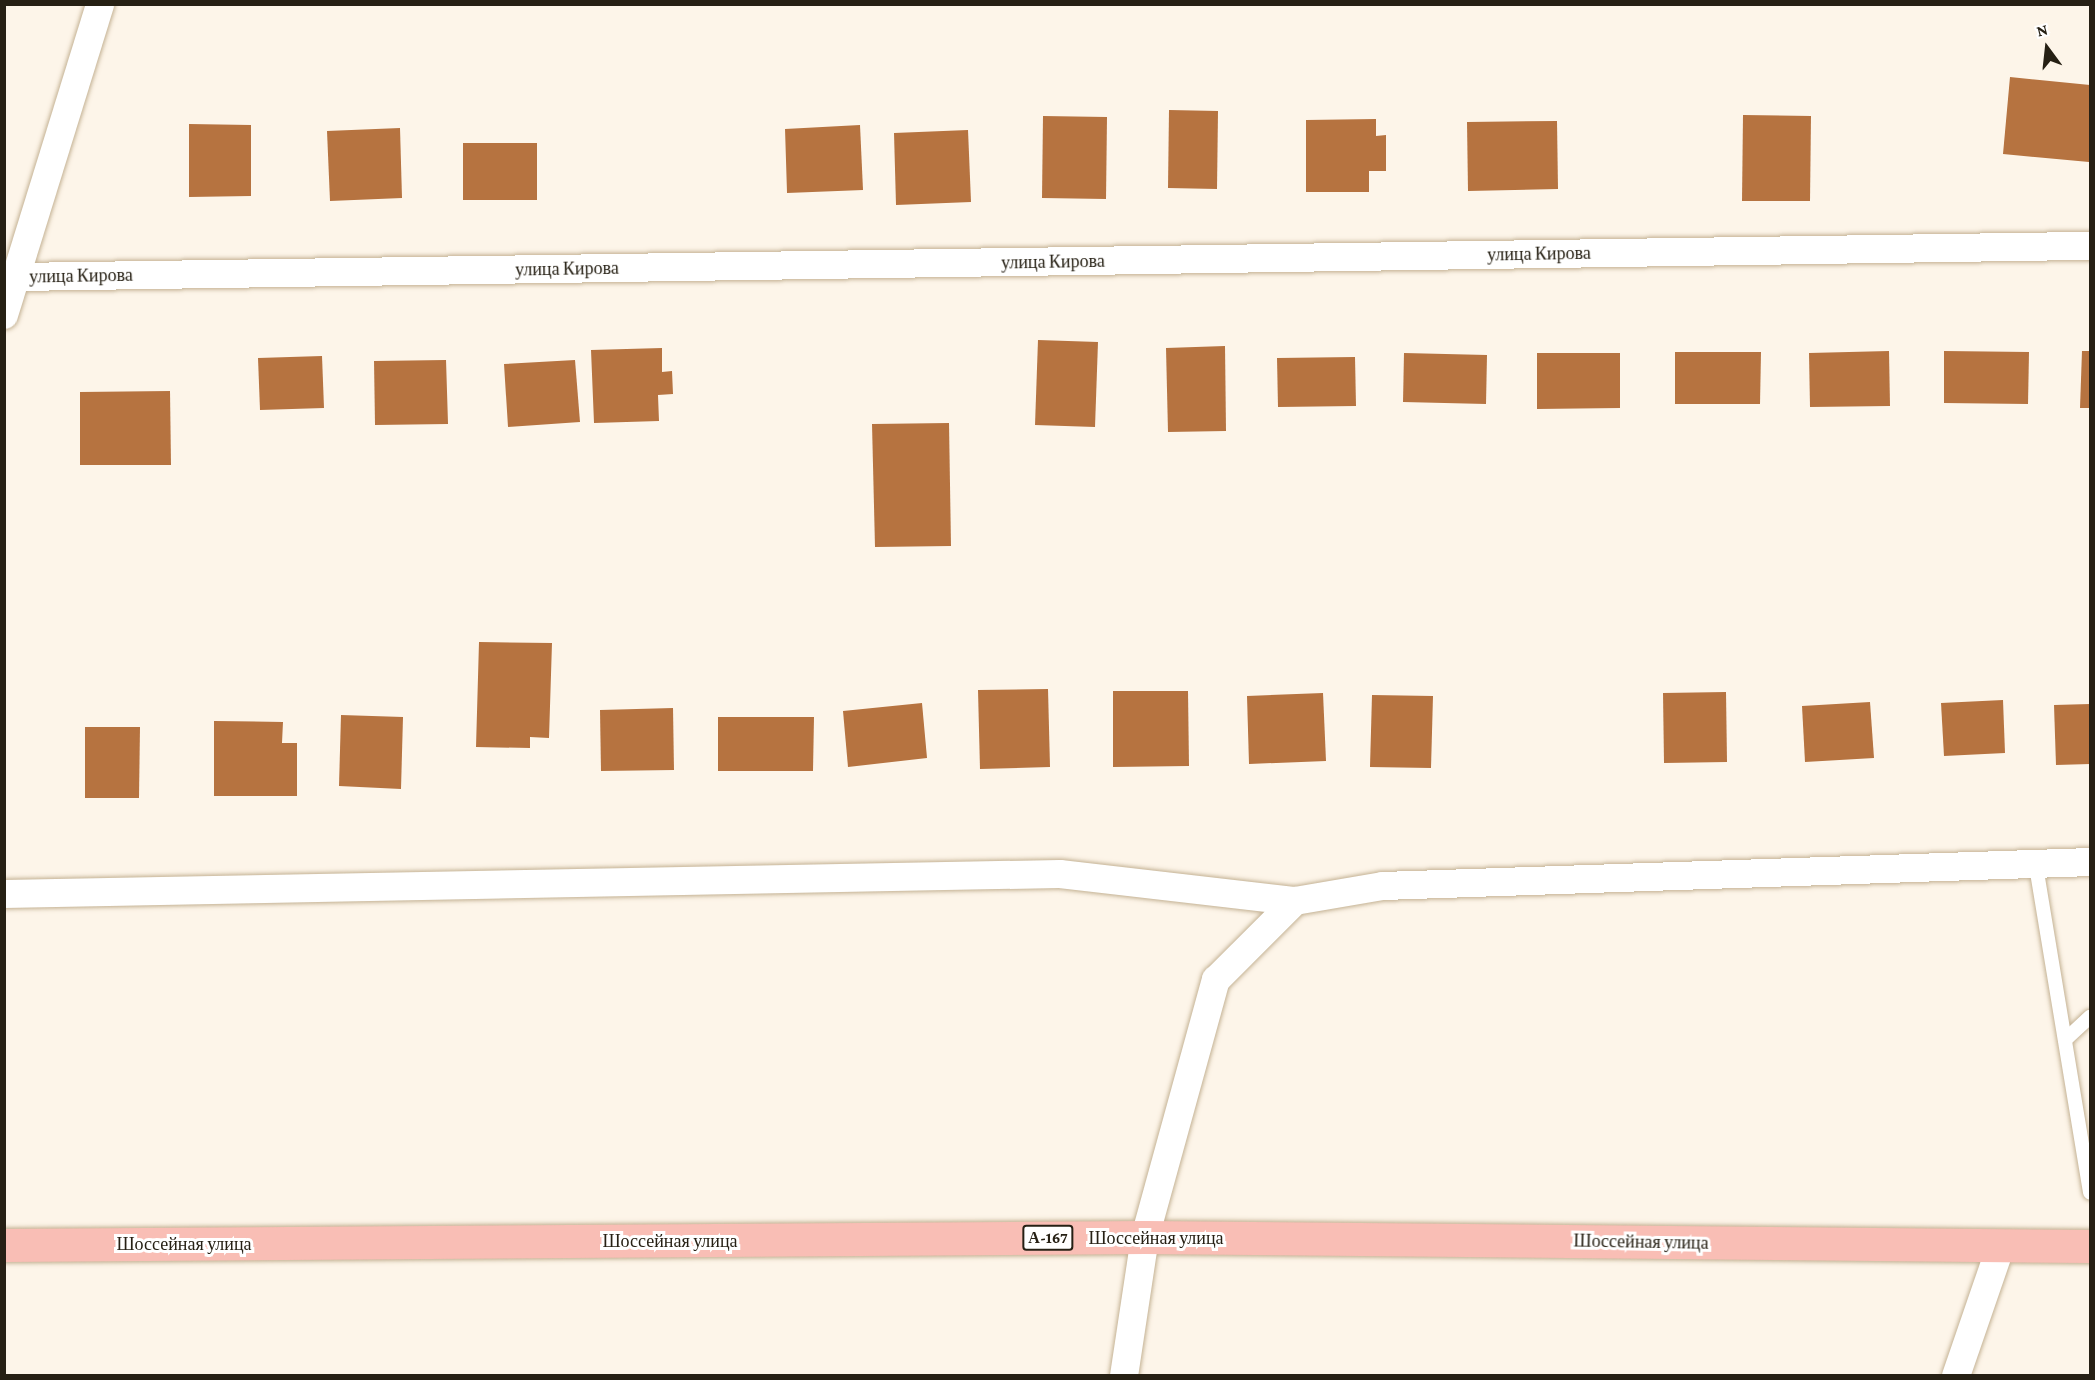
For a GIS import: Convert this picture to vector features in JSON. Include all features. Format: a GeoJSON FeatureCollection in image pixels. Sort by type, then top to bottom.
{"type":"FeatureCollection","features":[{"type":"Feature","properties":{"kind":"highway","name":"Шоссейная улица"},"geometry":{"type":"LineString","coordinates":[[4,1245],[1145,1237],[2091,1246]]}},
{"type":"Feature","properties":{"kind":"street"},"geometry":{"type":"LineString","coordinates":[[4,315],[99,4]]}},
{"type":"Feature","properties":{"kind":"street","name":"улица Кирова"},"geometry":{"type":"LineString","coordinates":[[16,277],[2091,246]]}},
{"type":"Feature","properties":{"kind":"street"},"geometry":{"type":"LineString","coordinates":[[4,894],[1060,874],[1295,901],[1383,886],[2036,866],[2091,862]]}},
{"type":"Feature","properties":{"kind":"street"},"geometry":{"type":"LineString","coordinates":[[1124,1376],[1145,1237],[1216,980],[1295,901]]}},
{"type":"Feature","properties":{"kind":"street"},"geometry":{"type":"LineString","coordinates":[[1956,1376],[2001,1245]]}},
{"type":"Feature","properties":{"kind":"lane"},"geometry":{"type":"LineString","coordinates":[[2036,866],[2091,1193]]}},
{"type":"Feature","properties":{"kind":"lane"},"geometry":{"type":"LineString","coordinates":[[2065,1040],[2091,1017]]}},
{"type":"Feature","properties":{"kind":"building"},"geometry":{"type":"Polygon","coordinates":[[[2010,77],[2090,85],[2089,162],[2003,154],[2010,77]]]}},
{"type":"Feature","properties":{"kind":"building"},"geometry":{"type":"Polygon","coordinates":[[[1169,110],[1218,111],[1217,189],[1168,188],[1169,110]]]}},
{"type":"Feature","properties":{"kind":"building"},"geometry":{"type":"Polygon","coordinates":[[[1743,115],[1811,116],[1810,201],[1742,201],[1743,115]]]}},
{"type":"Feature","properties":{"kind":"building"},"geometry":{"type":"Polygon","coordinates":[[[1043,116],[1107,117],[1106,199],[1042,198],[1043,116]]]}},
{"type":"Feature","properties":{"kind":"building"},"geometry":{"type":"Polygon","coordinates":[[[1376,119],[1376,136],[1386,135],[1386,171],[1369,171],[1369,192],[1306,192],[1306,120],[1376,119]]]}},
{"type":"Feature","properties":{"kind":"building"},"geometry":{"type":"Polygon","coordinates":[[[1557,121],[1558,189],[1468,191],[1467,122],[1557,121]]]}},
{"type":"Feature","properties":{"kind":"building"},"geometry":{"type":"Polygon","coordinates":[[[189,124],[251,125],[251,196],[189,197],[189,124]]]}},
{"type":"Feature","properties":{"kind":"building"},"geometry":{"type":"Polygon","coordinates":[[[860,125],[863,190],[787,193],[785,129],[860,125]]]}},
{"type":"Feature","properties":{"kind":"building"},"geometry":{"type":"Polygon","coordinates":[[[400,128],[402,198],[330,201],[327,131],[400,128]]]}},
{"type":"Feature","properties":{"kind":"building"},"geometry":{"type":"Polygon","coordinates":[[[968,130],[971,202],[896,205],[894,133],[968,130]]]}},
{"type":"Feature","properties":{"kind":"building"},"geometry":{"type":"Polygon","coordinates":[[[463,143],[537,143],[537,200],[463,200],[463,143]]]}},
{"type":"Feature","properties":{"kind":"building"},"geometry":{"type":"Polygon","coordinates":[[[1038,340],[1098,342],[1095,427],[1035,425],[1038,340]]]}},
{"type":"Feature","properties":{"kind":"building"},"geometry":{"type":"Polygon","coordinates":[[[1225,346],[1226,431],[1168,432],[1166,348],[1225,346]]]}},
{"type":"Feature","properties":{"kind":"building"},"geometry":{"type":"Polygon","coordinates":[[[662,348],[662,372],[672,371],[673,394],[658,395],[659,421],[594,423],[591,350],[662,348]]]}},
{"type":"Feature","properties":{"kind":"building"},"geometry":{"type":"Polygon","coordinates":[[[1889,351],[1890,406],[1810,407],[1809,353],[1889,351]]]}},
{"type":"Feature","properties":{"kind":"building"},"geometry":{"type":"Polygon","coordinates":[[[1944,351],[2029,352],[2028,404],[1944,403],[1944,351]]]}},
{"type":"Feature","properties":{"kind":"building"},"geometry":{"type":"Polygon","coordinates":[[[2082,351],[2090,351],[2090,408],[2080,408],[2082,351]]]}},
{"type":"Feature","properties":{"kind":"building"},"geometry":{"type":"Polygon","coordinates":[[[1675,352],[1761,352],[1760,404],[1675,404],[1675,352]]]}},
{"type":"Feature","properties":{"kind":"building"},"geometry":{"type":"Polygon","coordinates":[[[1404,353],[1487,355],[1486,404],[1403,402],[1404,353]]]}},
{"type":"Feature","properties":{"kind":"building"},"geometry":{"type":"Polygon","coordinates":[[[1537,353],[1620,353],[1620,408],[1537,409],[1537,353]]]}},
{"type":"Feature","properties":{"kind":"building"},"geometry":{"type":"Polygon","coordinates":[[[322,356],[324,408],[260,410],[258,358],[322,356]]]}},
{"type":"Feature","properties":{"kind":"building"},"geometry":{"type":"Polygon","coordinates":[[[1355,357],[1356,406],[1278,407],[1277,358],[1355,357]]]}},
{"type":"Feature","properties":{"kind":"building"},"geometry":{"type":"Polygon","coordinates":[[[446,360],[448,424],[375,425],[374,361],[446,360]]]}},
{"type":"Feature","properties":{"kind":"building"},"geometry":{"type":"Polygon","coordinates":[[[575,360],[580,422],[508,427],[504,364],[575,360]]]}},
{"type":"Feature","properties":{"kind":"building"},"geometry":{"type":"Polygon","coordinates":[[[170,391],[171,465],[80,465],[80,392],[170,391]]]}},
{"type":"Feature","properties":{"kind":"building"},"geometry":{"type":"Polygon","coordinates":[[[949,423],[951,546],[875,547],[872,424],[949,423]]]}},
{"type":"Feature","properties":{"kind":"building"},"geometry":{"type":"Polygon","coordinates":[[[479,642],[552,643],[549,738],[530,737],[530,748],[476,747],[479,642]]]}},
{"type":"Feature","properties":{"kind":"building"},"geometry":{"type":"Polygon","coordinates":[[[1048,689],[1050,767],[980,769],[978,690],[1048,689]]]}},
{"type":"Feature","properties":{"kind":"building"},"geometry":{"type":"Polygon","coordinates":[[[1113,691],[1188,691],[1189,766],[1113,767],[1113,691]]]}},
{"type":"Feature","properties":{"kind":"building"},"geometry":{"type":"Polygon","coordinates":[[[1726,692],[1727,762],[1664,763],[1663,693],[1726,692]]]}},
{"type":"Feature","properties":{"kind":"building"},"geometry":{"type":"Polygon","coordinates":[[[1323,693],[1326,761],[1249,764],[1247,696],[1323,693]]]}},
{"type":"Feature","properties":{"kind":"building"},"geometry":{"type":"Polygon","coordinates":[[[1372,695],[1433,696],[1431,768],[1370,767],[1372,695]]]}},
{"type":"Feature","properties":{"kind":"building"},"geometry":{"type":"Polygon","coordinates":[[[2003,700],[2005,753],[1944,756],[1941,703],[2003,700]]]}},
{"type":"Feature","properties":{"kind":"building"},"geometry":{"type":"Polygon","coordinates":[[[1870,702],[1874,758],[1805,762],[1802,706],[1870,702]]]}},
{"type":"Feature","properties":{"kind":"building"},"geometry":{"type":"Polygon","coordinates":[[[922,703],[927,758],[848,767],[843,711],[922,703]]]}},
{"type":"Feature","properties":{"kind":"building"},"geometry":{"type":"Polygon","coordinates":[[[2090,704],[2090,764],[2056,765],[2054,705],[2090,704]]]}},
{"type":"Feature","properties":{"kind":"building"},"geometry":{"type":"Polygon","coordinates":[[[673,708],[674,770],[601,771],[600,710],[673,708]]]}},
{"type":"Feature","properties":{"kind":"building"},"geometry":{"type":"Polygon","coordinates":[[[341,715],[403,717],[401,789],[339,786],[341,715]]]}},
{"type":"Feature","properties":{"kind":"building"},"geometry":{"type":"Polygon","coordinates":[[[718,717],[814,717],[813,771],[718,771],[718,717]]]}},
{"type":"Feature","properties":{"kind":"building"},"geometry":{"type":"Polygon","coordinates":[[[214,721],[283,722],[282,743],[297,743],[297,796],[214,796],[214,721]]]}},
{"type":"Feature","properties":{"kind":"building"},"geometry":{"type":"Polygon","coordinates":[[[85,727],[140,727],[139,798],[85,798],[85,727]]]}}]}
